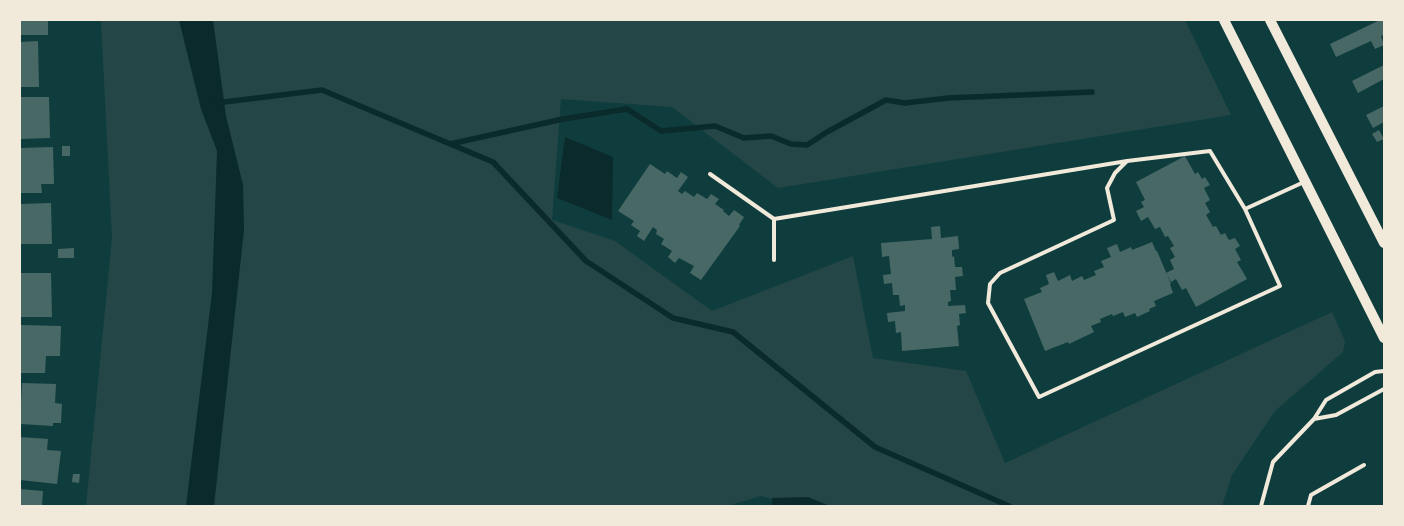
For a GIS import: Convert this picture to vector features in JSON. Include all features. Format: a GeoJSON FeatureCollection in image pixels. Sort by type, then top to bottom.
{"type":"FeatureCollection","features":[{"type":"Feature","properties":{"kind":"main road"},"geometry":{"type":"LineString","coordinates":[[1224,20],[1384,338]]}},
{"type":"Feature","properties":{"kind":"main road"},"geometry":{"type":"LineString","coordinates":[[1270,20],[1384,243]]}},
{"type":"Feature","properties":{"kind":"lane"},"geometry":{"type":"LineString","coordinates":[[710,174],[774,219],[1127,161],[1210,151],[1245,208],[1280,286],[1039,397],[988,303],[990,284],[1000,273],[1114,220],[1107,188],[1115,173],[1127,161]]}},
{"type":"Feature","properties":{"kind":"lane"},"geometry":{"type":"LineString","coordinates":[[1245,208],[1306,182]]}},
{"type":"Feature","properties":{"kind":"lane"},"geometry":{"type":"LineString","coordinates":[[774,219],[774,260]]}},
{"type":"Feature","properties":{"kind":"lane"},"geometry":{"type":"LineString","coordinates":[[1261,506],[1273,462],[1314,418],[1326,400],[1375,372],[1384,371]]}},
{"type":"Feature","properties":{"kind":"lane"},"geometry":{"type":"LineString","coordinates":[[1314,418],[1336,415],[1384,389]]}},
{"type":"Feature","properties":{"kind":"lane"},"geometry":{"type":"LineString","coordinates":[[1308,506],[1311,495],[1364,464]]}},
{"type":"Feature","properties":{"kind":"shaded area"},"geometry":{"type":"Polygon","coordinates":[[[101,20],[1185,20],[1231,115],[778,188],[672,107],[561,99],[552,220],[615,241],[712,311],[853,256],[873,358],[966,371],[1005,463],[1332,312],[1345,341],[1343,352],[1275,411],[1232,475],[1222,506],[797,506],[761,496],[727,506],[86,506],[112,238],[101,20]]]}},
{"type":"Feature","properties":{"kind":"shaded area"},"geometry":{"type":"Polygon","coordinates":[[[179,20],[213,20],[226,116],[243,185],[244,230],[214,506],[186,506],[212,293],[217,151],[201,109],[179,20]]]}},
{"type":"Feature","properties":{"kind":"shaded area"},"geometry":{"type":"Polygon","coordinates":[[[565,137],[613,157],[612,220],[557,198],[565,137]]]}},
{"type":"Feature","properties":{"kind":"shaded area"},"geometry":{"type":"Polygon","coordinates":[[[808,497],[830,506],[772,506],[772,498],[808,497]]]}},
{"type":"Feature","properties":{"kind":"building"},"geometry":{"type":"Polygon","coordinates":[[[20,20],[48,20],[48,35],[20,35],[20,20]]]}},
{"type":"Feature","properties":{"kind":"building"},"geometry":{"type":"Polygon","coordinates":[[[1380,20],[1384,20],[1384,35],[1381,36],[1384,45],[1375,49],[1371,41],[1336,57],[1330,44],[1380,20]]]}},
{"type":"Feature","properties":{"kind":"building"},"geometry":{"type":"Polygon","coordinates":[[[38,41],[39,87],[20,87],[20,42],[38,41]]]}},
{"type":"Feature","properties":{"kind":"building"},"geometry":{"type":"Polygon","coordinates":[[[1384,65],[1384,79],[1358,93],[1352,81],[1384,65]]]}},
{"type":"Feature","properties":{"kind":"building"},"geometry":{"type":"Polygon","coordinates":[[[20,97],[49,97],[50,138],[20,139],[20,97]]]}},
{"type":"Feature","properties":{"kind":"building"},"geometry":{"type":"Polygon","coordinates":[[[1384,106],[1384,122],[1373,128],[1366,115],[1384,106]]]}},
{"type":"Feature","properties":{"kind":"building"},"geometry":{"type":"Polygon","coordinates":[[[1379,130],[1384,139],[1377,142],[1372,134],[1379,130]]]}},
{"type":"Feature","properties":{"kind":"building"},"geometry":{"type":"Polygon","coordinates":[[[62,146],[70,146],[70,156],[62,156],[62,146]]]}},
{"type":"Feature","properties":{"kind":"building"},"geometry":{"type":"Polygon","coordinates":[[[53,147],[54,184],[41,184],[42,193],[20,193],[20,148],[53,147]]]}},
{"type":"Feature","properties":{"kind":"building"},"geometry":{"type":"Polygon","coordinates":[[[1185,156],[1195,174],[1198,172],[1202,179],[1205,177],[1210,185],[1204,188],[1210,200],[1205,203],[1210,212],[1206,215],[1213,227],[1216,226],[1221,235],[1225,233],[1229,240],[1235,238],[1240,246],[1235,249],[1241,260],[1237,262],[1247,279],[1196,307],[1186,288],[1182,290],[1176,279],[1171,282],[1166,273],[1174,269],[1170,260],[1175,257],[1170,248],[1174,246],[1168,236],[1165,237],[1160,227],[1155,229],[1148,217],[1141,221],[1136,211],[1144,207],[1141,202],[1145,200],[1136,182],[1185,156]]]}},
{"type":"Feature","properties":{"kind":"building"},"geometry":{"type":"Polygon","coordinates":[[[650,164],[665,174],[667,171],[677,178],[681,172],[688,177],[678,191],[682,194],[685,191],[694,197],[697,193],[707,199],[711,194],[719,199],[715,204],[729,216],[734,210],[744,217],[740,226],[701,280],[690,273],[694,266],[679,258],[675,263],[668,257],[672,251],[661,244],[664,239],[656,234],[657,230],[653,227],[644,241],[637,236],[640,231],[631,225],[634,221],[618,211],[650,164]]]}},
{"type":"Feature","properties":{"kind":"building"},"geometry":{"type":"Polygon","coordinates":[[[51,203],[52,244],[20,244],[20,204],[51,203]]]}},
{"type":"Feature","properties":{"kind":"building"},"geometry":{"type":"Polygon","coordinates":[[[940,226],[941,238],[958,236],[959,249],[952,250],[952,257],[954,256],[955,267],[962,267],[963,276],[955,277],[956,290],[950,290],[951,301],[948,302],[948,306],[965,305],[966,313],[959,314],[960,325],[957,326],[959,346],[902,351],[901,332],[896,333],[895,321],[888,322],[887,313],[905,311],[905,305],[900,306],[899,295],[893,295],[892,283],[884,284],[883,275],[891,274],[889,256],[882,257],[881,243],[932,239],[931,227],[940,226]]]}},
{"type":"Feature","properties":{"kind":"building"},"geometry":{"type":"Polygon","coordinates":[[[1152,242],[1171,284],[1173,293],[1154,301],[1156,306],[1137,317],[1135,313],[1125,317],[1123,312],[1113,316],[1112,314],[1100,319],[1101,322],[1091,326],[1094,332],[1069,344],[1068,342],[1045,351],[1024,299],[1042,292],[1040,288],[1049,284],[1046,275],[1054,272],[1058,281],[1070,275],[1072,281],[1082,276],[1084,280],[1096,275],[1094,271],[1104,267],[1101,261],[1111,257],[1107,248],[1117,244],[1120,252],[1131,247],[1132,250],[1152,242]]]}},
{"type":"Feature","properties":{"kind":"building"},"geometry":{"type":"Polygon","coordinates":[[[74,248],[74,258],[58,258],[58,249],[74,248]]]}},
{"type":"Feature","properties":{"kind":"building"},"geometry":{"type":"Polygon","coordinates":[[[20,273],[51,273],[52,317],[20,317],[20,273]]]}},
{"type":"Feature","properties":{"kind":"building"},"geometry":{"type":"Polygon","coordinates":[[[20,325],[61,326],[60,356],[46,356],[45,373],[20,373],[20,325]]]}},
{"type":"Feature","properties":{"kind":"building"},"geometry":{"type":"Polygon","coordinates":[[[22,383],[56,384],[55,403],[62,404],[61,423],[53,423],[53,426],[20,424],[22,383]]]}},
{"type":"Feature","properties":{"kind":"building"},"geometry":{"type":"Polygon","coordinates":[[[20,437],[48,439],[47,450],[61,451],[57,484],[20,480],[20,437]]]}},
{"type":"Feature","properties":{"kind":"building"},"geometry":{"type":"Polygon","coordinates":[[[73,474],[80,474],[79,483],[72,482],[73,474]]]}},
{"type":"Feature","properties":{"kind":"building"},"geometry":{"type":"Polygon","coordinates":[[[20,489],[43,491],[42,506],[20,506],[20,489]]]}},
{"type":"Feature","properties":{"kind":"waterway"},"geometry":{"type":"LineString","coordinates":[[216,103],[322,90],[493,162],[586,261],[673,318],[733,332],[875,447],[1009,506]]}},
{"type":"Feature","properties":{"kind":"waterway"},"geometry":{"type":"LineString","coordinates":[[450,144],[563,119],[627,109],[661,131],[715,126],[744,138],[771,136],[791,144],[807,145],[886,100],[905,103],[948,98],[1092,92]]}}]}
